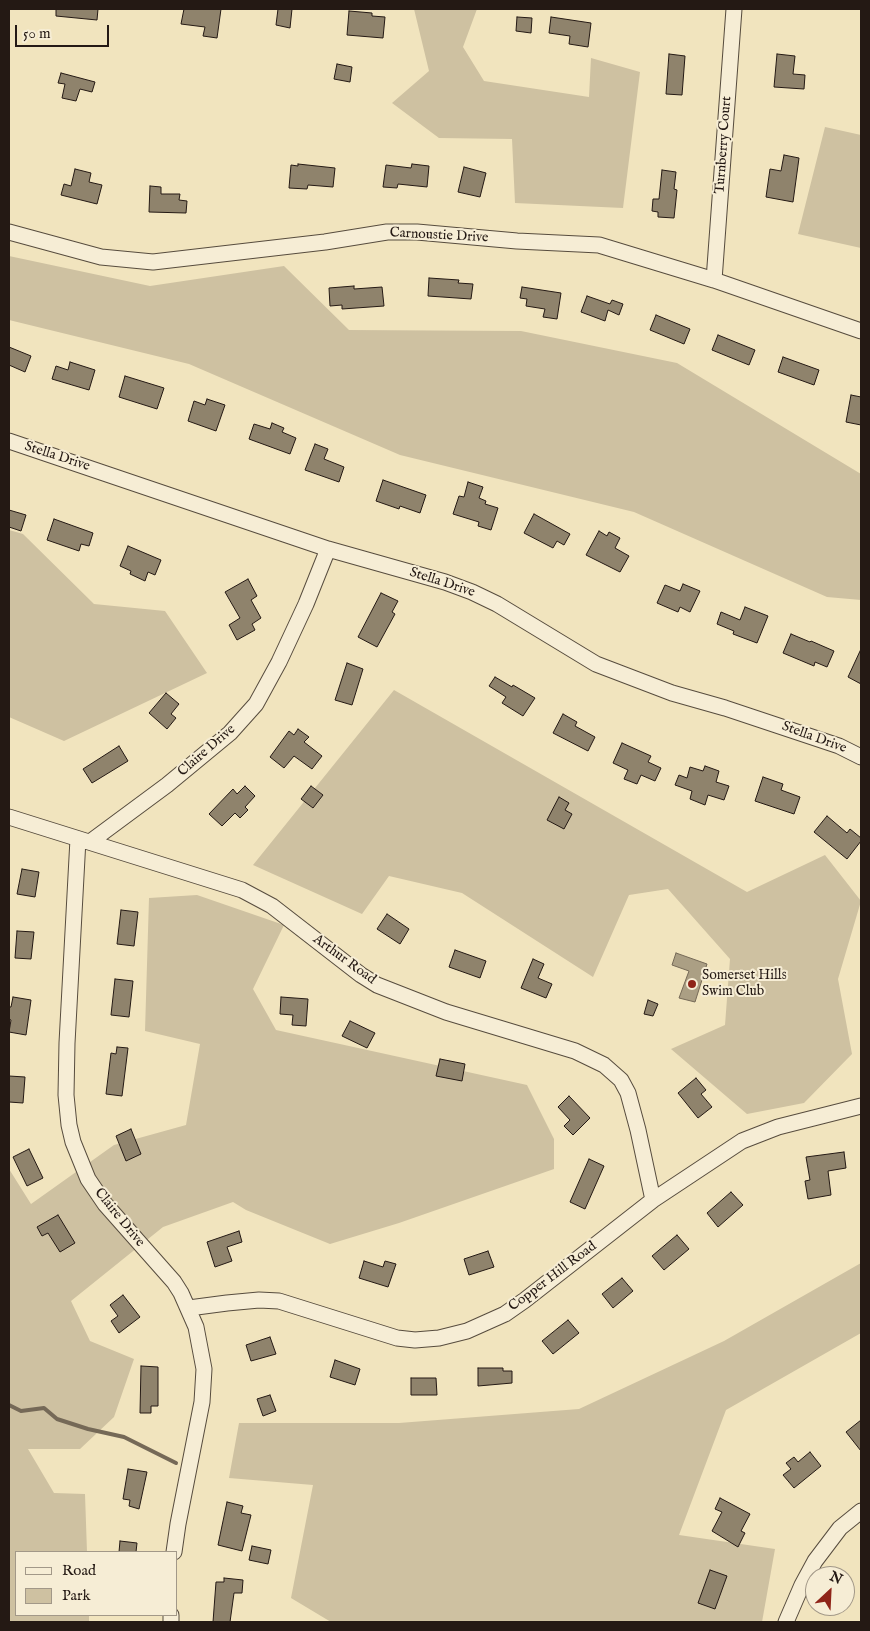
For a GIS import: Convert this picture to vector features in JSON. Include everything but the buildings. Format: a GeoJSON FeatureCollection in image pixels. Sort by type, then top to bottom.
{"type":"FeatureCollection","features":[{"type":"Feature","properties":{"kind":"street","name":"Turnberry Court"},"geometry":{"type":"LineString","coordinates":[[714,280],[734,9]]}},
{"type":"Feature","properties":{"kind":"street","name":"Carnoustie Drive"},"geometry":{"type":"LineString","coordinates":[[9,232],[101,257],[153,262],[325,242],[387,232],[417,232],[517,241],[599,245],[714,280],[861,331]]}},
{"type":"Feature","properties":{"kind":"street","name":"Stella Drive"},"geometry":{"type":"LineString","coordinates":[[9,441],[328,549],[445,582],[472,592],[497,604],[596,664],[672,693],[725,708],[839,746],[861,757]]}},
{"type":"Feature","properties":{"kind":"street","name":"Claire Drive"},"geometry":{"type":"LineString","coordinates":[[174,1551],[202,1402],[204,1370],[201,1347],[189,1308],[174,1282],[105,1204],[88,1179],[73,1142],[69,1125],[66,1095],[67,1043],[84,841],[167,785],[230,733],[256,704],[279,662],[302,613],[328,549]]}},
{"type":"Feature","properties":{"kind":"street","name":"Arthur Road"},"geometry":{"type":"LineString","coordinates":[[9,816],[242,890],[272,906],[361,976],[377,985],[446,1012],[575,1051],[604,1065],[621,1080],[628,1093],[653,1200]]}},
{"type":"Feature","properties":{"kind":"street","name":"Copper Hill Road"},"geometry":{"type":"LineString","coordinates":[[189,1308],[227,1302],[279,1301],[397,1338],[415,1340],[439,1338],[467,1331],[505,1314],[653,1200],[742,1141],[778,1127],[861,1106]]}},
{"type":"Feature","properties":{"kind":"street"},"geometry":{"type":"LineString","coordinates":[[786,1622],[802,1585],[815,1562],[840,1528],[861,1511]]}},
{"type":"Feature","properties":{"kind":"green space"},"geometry":{"type":"Polygon","coordinates":[[[414,9],[477,9],[463,47],[484,81],[589,97],[591,58],[640,72],[623,208],[515,203],[512,139],[439,138],[392,103],[429,71],[414,9]]]}},
{"type":"Feature","properties":{"kind":"green space"},"geometry":{"type":"Polygon","coordinates":[[[825,127],[861,135],[861,248],[798,234],[825,127]]]}},
{"type":"Feature","properties":{"kind":"green space"},"geometry":{"type":"Polygon","coordinates":[[[9,256],[150,286],[284,266],[349,330],[521,331],[677,363],[861,474],[861,600],[827,597],[634,512],[400,455],[189,364],[9,320],[9,256]]]}},
{"type":"Feature","properties":{"kind":"green space"},"geometry":{"type":"Polygon","coordinates":[[[9,530],[23,534],[94,604],[165,611],[207,673],[64,741],[9,717],[9,530]]]}},
{"type":"Feature","properties":{"kind":"green space"},"geometry":{"type":"Polygon","coordinates":[[[394,690],[747,892],[825,855],[861,901],[838,979],[852,1054],[804,1103],[747,1114],[671,1049],[725,1025],[730,959],[668,889],[629,895],[593,977],[462,893],[389,876],[362,914],[253,865],[394,690]]]}},
{"type":"Feature","properties":{"kind":"green space"},"geometry":{"type":"Polygon","coordinates":[[[197,895],[284,925],[253,989],[276,1030],[527,1085],[554,1139],[554,1169],[399,1223],[330,1244],[246,1210],[233,1202],[163,1227],[71,1301],[90,1341],[134,1359],[114,1417],[80,1449],[28,1449],[54,1493],[85,1494],[87,1551],[15,1551],[15,1616],[89,1616],[89,1622],[9,1622],[9,1169],[31,1204],[114,1145],[186,1125],[200,1044],[145,1031],[149,898],[197,895]]]}},
{"type":"Feature","properties":{"kind":"green space"},"geometry":{"type":"Polygon","coordinates":[[[861,1263],[861,1333],[726,1410],[679,1535],[775,1549],[762,1622],[331,1622],[291,1598],[313,1485],[229,1478],[239,1423],[399,1423],[579,1409],[724,1341],[861,1263]]]}},
{"type":"Feature","properties":{"kind":"shaded area","name":"Somerset Hills Swim Club"},"geometry":{"type":"Polygon","coordinates":[[[676,953],[707,964],[695,1002],[679,998],[689,971],[672,965],[676,953]]]}},
{"type":"Feature","properties":{"kind":"waterway"},"geometry":{"type":"LineString","coordinates":[[9,1405],[21,1411],[44,1408],[57,1419],[88,1429],[124,1437],[176,1463]]}},
{"type":"Feature","properties":{"kind":"place","name":"Somerset Hills Swim Club"},"geometry":{"type":"Point","coordinates":[692,984]}}]}
